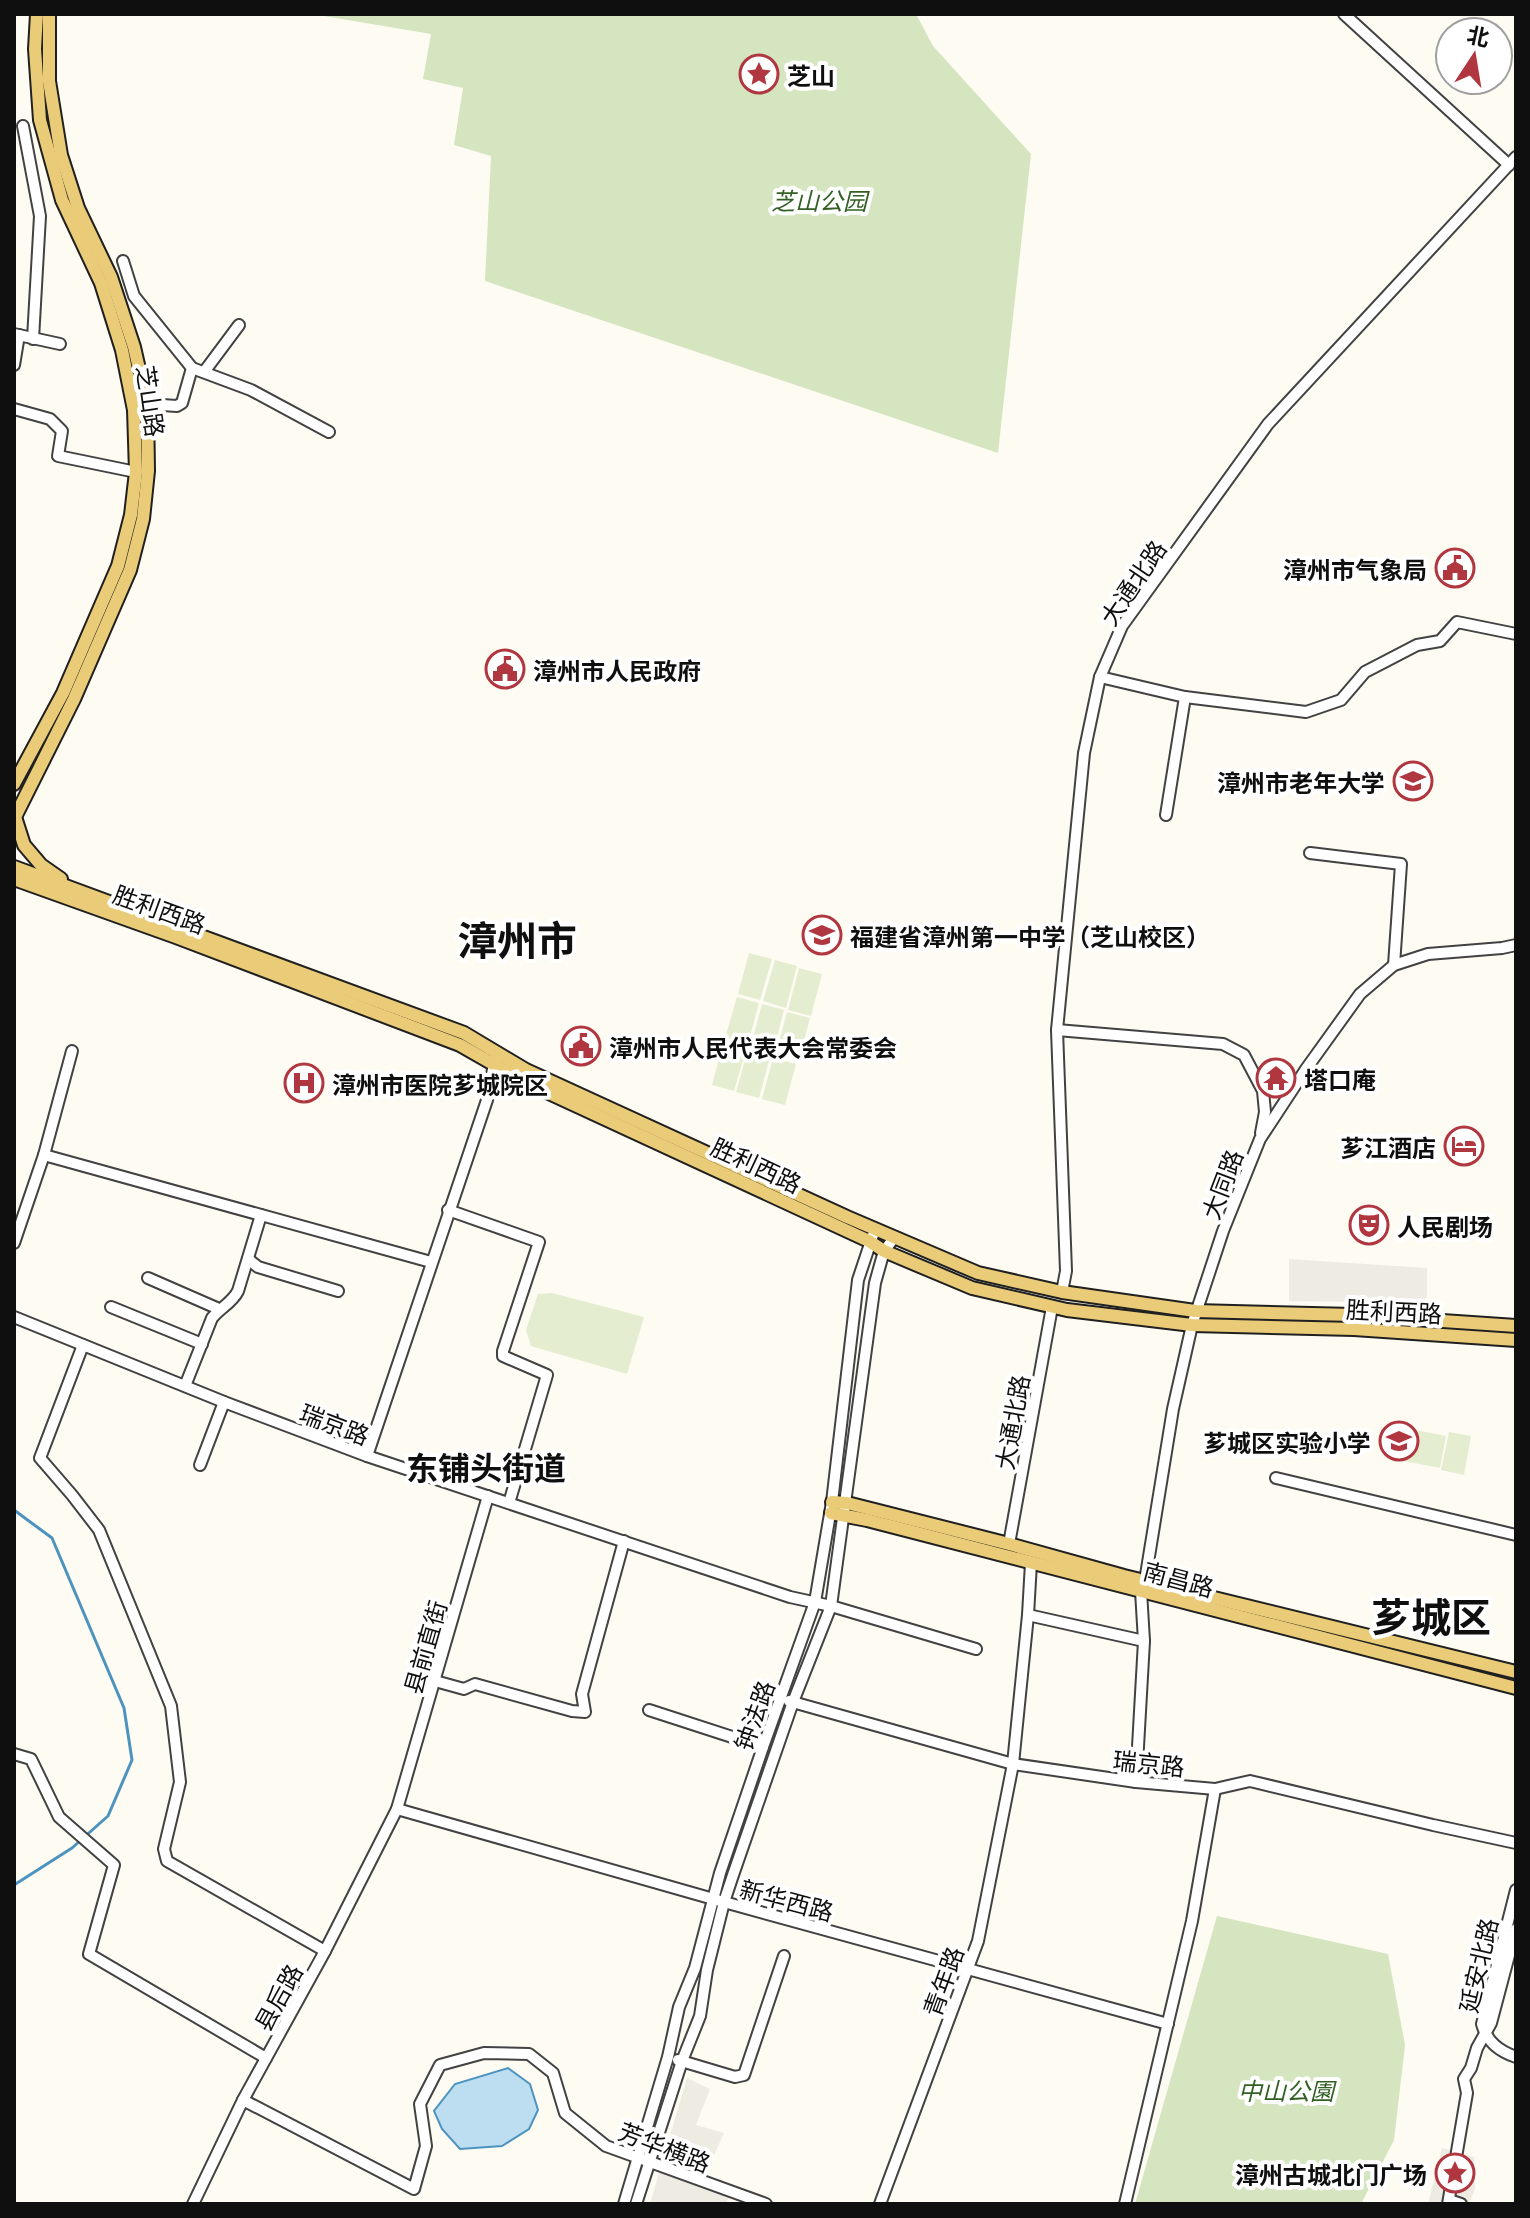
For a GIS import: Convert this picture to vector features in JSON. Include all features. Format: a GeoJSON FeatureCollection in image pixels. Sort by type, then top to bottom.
{"type":"FeatureCollection","features":[{"type":"Feature","properties":{"kind":"main road","name":"芝山路"},"geometry":{"type":"LineString","coordinates":[[14,784],[63,693],[118,566],[131,515],[136,472],[134,410],[122,350],[101,283],[62,200],[42,126],[35,49],[37,14]]}},
{"type":"Feature","properties":{"kind":"main road"},"geometry":{"type":"LineString","coordinates":[[49,14],[49,81],[61,155],[78,208],[111,277],[134,347],[147,404],[148,471],[143,519],[130,570],[74,699],[15,818],[24,845],[41,865],[73,888]]}},
{"type":"Feature","properties":{"kind":"main road"},"geometry":{"type":"LineString","coordinates":[[14,867],[464,1033],[495,1060]]}},
{"type":"Feature","properties":{"kind":"main road","name":"胜利西路"},"geometry":{"type":"LineString","coordinates":[[14,879],[460,1045],[495,1060],[523,1081],[873,1235],[894,1238],[978,1273],[1062,1292],[1195,1311],[1356,1315],[1516,1326]]}},
{"type":"Feature","properties":{"kind":"main road","name":"胜利西路"},"geometry":{"type":"LineString","coordinates":[[873,1235],[884,1251],[972,1288],[1052,1307],[1192,1325],[1354,1329],[1516,1340]]}},
{"type":"Feature","properties":{"kind":"main road","name":"南昌路"},"geometry":{"type":"LineString","coordinates":[[832,1508],[1009,1544],[1143,1586],[1516,1688]]}},
{"type":"Feature","properties":{"kind":"main road","name":"南昌路"},"geometry":{"type":"LineString","coordinates":[[846,1509],[1031,1563],[1516,1672]]}},
{"type":"Feature","properties":{"kind":"street"},"geometry":{"type":"LineString","coordinates":[[1344,14],[1512,161]]}},
{"type":"Feature","properties":{"kind":"street"},"geometry":{"type":"LineString","coordinates":[[33,339],[40,216],[18,126],[42,126]]}},
{"type":"Feature","properties":{"kind":"street","name":"大通北路"},"geometry":{"type":"LineString","coordinates":[[1062,1292],[1066,1271],[1057,1030],[1084,753],[1100,677],[1122,626],[1268,424],[1512,161]]}},
{"type":"Feature","properties":{"kind":"street"},"geometry":{"type":"LineString","coordinates":[[123,261],[134,296],[192,368],[251,390],[329,432]]}},
{"type":"Feature","properties":{"kind":"street"},"geometry":{"type":"LineString","coordinates":[[204,372],[239,325]]}},
{"type":"Feature","properties":{"kind":"street"},"geometry":{"type":"LineString","coordinates":[[14,365],[16,335],[60,344]]}},
{"type":"Feature","properties":{"kind":"street"},"geometry":{"type":"LineString","coordinates":[[147,404],[177,406],[182,403],[192,368]]}},
{"type":"Feature","properties":{"kind":"street"},"geometry":{"type":"LineString","coordinates":[[14,409],[50,419],[62,431],[58,456],[136,472]]}},
{"type":"Feature","properties":{"kind":"street"},"geometry":{"type":"LineString","coordinates":[[1100,677],[1185,697],[1306,712],[1341,700],[1365,672],[1417,645],[1440,641],[1457,622],[1516,634]]}},
{"type":"Feature","properties":{"kind":"street"},"geometry":{"type":"LineString","coordinates":[[1166,815],[1185,697]]}},
{"type":"Feature","properties":{"kind":"street"},"geometry":{"type":"LineString","coordinates":[[1310,853],[1401,864],[1394,965]]}},
{"type":"Feature","properties":{"kind":"street"},"geometry":{"type":"LineString","coordinates":[[14,889],[35,885]]}},
{"type":"Feature","properties":{"kind":"street","name":"大同路"},"geometry":{"type":"LineString","coordinates":[[1136,1782],[1144,1641],[1143,1586],[1173,1409],[1195,1311],[1260,1139],[1360,994],[1394,965],[1428,954],[1516,945]]}},
{"type":"Feature","properties":{"kind":"street"},"geometry":{"type":"LineString","coordinates":[[1057,1030],[1223,1044],[1244,1055],[1263,1091],[1265,1112],[1260,1139]]}},
{"type":"Feature","properties":{"kind":"street"},"geometry":{"type":"LineString","coordinates":[[14,1243],[44,1155],[72,1051]]}},
{"type":"Feature","properties":{"kind":"street"},"geometry":{"type":"LineString","coordinates":[[367,1456],[487,1100],[495,1060]]}},
{"type":"Feature","properties":{"kind":"street"},"geometry":{"type":"LineString","coordinates":[[44,1155],[431,1262]]}},
{"type":"Feature","properties":{"kind":"street"},"geometry":{"type":"LineString","coordinates":[[448,1210],[539,1242],[503,1351],[503,1356],[547,1375],[509,1503]]}},
{"type":"Feature","properties":{"kind":"street"},"geometry":{"type":"LineString","coordinates":[[185,1386],[212,1318],[219,1309],[232,1302],[238,1291],[261,1215]]}},
{"type":"Feature","properties":{"kind":"street","name":"钟法路"},"geometry":{"type":"LineString","coordinates":[[624,2204],[700,2016],[719,1901],[720,1873],[815,1602],[832,1508],[858,1280],[873,1235]]}},
{"type":"Feature","properties":{"kind":"street","name":"钟法路"},"geometry":{"type":"LineString","coordinates":[[636,2204],[643,2160],[679,2007],[831,1606],[875,1283],[884,1251],[894,1238]]}},
{"type":"Feature","properties":{"kind":"street"},"geometry":{"type":"LineString","coordinates":[[248,1259],[258,1267],[338,1291]]}},
{"type":"Feature","properties":{"kind":"street"},"geometry":{"type":"LineString","coordinates":[[148,1278],[219,1309]]}},
{"type":"Feature","properties":{"kind":"street"},"geometry":{"type":"LineString","coordinates":[[111,1307],[202,1344]]}},
{"type":"Feature","properties":{"kind":"street","name":"大通北路"},"geometry":{"type":"LineString","coordinates":[[1009,1544],[1052,1307]]}},
{"type":"Feature","properties":{"kind":"street","name":"瑞京路"},"geometry":{"type":"LineString","coordinates":[[14,1317],[367,1456],[790,1597],[976,1649]]}},
{"type":"Feature","properties":{"kind":"street"},"geometry":{"type":"LineString","coordinates":[[83,1345],[40,1458],[99,1530],[171,1706],[180,1782],[164,1849],[167,1861],[325,1951]]}},
{"type":"Feature","properties":{"kind":"street"},"geometry":{"type":"LineString","coordinates":[[200,1465],[224,1402]]}},
{"type":"Feature","properties":{"kind":"street"},"geometry":{"type":"LineString","coordinates":[[1276,1478],[1516,1535]]}},
{"type":"Feature","properties":{"kind":"street","name":"县前直街"},"geometry":{"type":"LineString","coordinates":[[397,1809],[488,1496]]}},
{"type":"Feature","properties":{"kind":"street"},"geometry":{"type":"LineString","coordinates":[[435,1681],[464,1689],[475,1684],[585,1712],[582,1694],[624,1541]]}},
{"type":"Feature","properties":{"kind":"street","name":"青年路"},"geometry":{"type":"LineString","coordinates":[[880,2204],[978,1941],[1013,1764],[1031,1563]]}},
{"type":"Feature","properties":{"kind":"street"},"geometry":{"type":"LineString","coordinates":[[1028,1615],[1144,1641]]}},
{"type":"Feature","properties":{"kind":"street","name":"瑞京路"},"geometry":{"type":"LineString","coordinates":[[780,1698],[1013,1764],[1136,1782],[1215,1789],[1250,1781],[1516,1843]]}},
{"type":"Feature","properties":{"kind":"street"},"geometry":{"type":"LineString","coordinates":[[649,1710],[763,1747]]}},
{"type":"Feature","properties":{"kind":"street"},"geometry":{"type":"LineString","coordinates":[[14,1754],[31,1759],[59,1817],[114,1865],[89,1954],[266,2058]]}},
{"type":"Feature","properties":{"kind":"street"},"geometry":{"type":"LineString","coordinates":[[1125,2204],[1192,1921],[1215,1789]]}},
{"type":"Feature","properties":{"kind":"street","name":"县后路"},"geometry":{"type":"LineString","coordinates":[[193,2204],[243,2100],[325,1951],[397,1809]]}},
{"type":"Feature","properties":{"kind":"street","name":"新华西路"},"geometry":{"type":"LineString","coordinates":[[397,1809],[1168,2024]]}},
{"type":"Feature","properties":{"kind":"street","name":"延安北路"},"geometry":{"type":"LineString","coordinates":[[1485,2035],[1482,2024],[1485,2006],[1516,1890]]}},
{"type":"Feature","properties":{"kind":"street","name":"延安北路"},"geometry":{"type":"LineString","coordinates":[[1485,2035],[1510,1969],[1516,1929]]}},
{"type":"Feature","properties":{"kind":"street"},"geometry":{"type":"LineString","coordinates":[[668,2057],[735,2077],[744,2075],[784,1956]]}},
{"type":"Feature","properties":{"kind":"street"},"geometry":{"type":"LineString","coordinates":[[1461,2204],[1449,2202],[1467,2093],[1464,2079],[1485,2035],[1503,2053],[1516,2057]]}},
{"type":"Feature","properties":{"kind":"street","name":"芳华横路"},"geometry":{"type":"LineString","coordinates":[[243,2100],[414,2189],[426,2146],[420,2104],[440,2065],[484,2053],[529,2054],[553,2073],[565,2113],[606,2146],[766,2204]]}},
{"type":"Feature","properties":{"kind":"green space","name":"芝山公园"},"geometry":{"type":"Polygon","coordinates":[[[312,14],[916,14],[933,46],[1031,154],[998,453],[485,281],[491,156],[454,145],[463,88],[423,79],[431,34],[312,14]]]}},
{"type":"Feature","properties":{"kind":"green space"},"geometry":{"type":"Polygon","coordinates":[[[749,953],[772,959],[760,1000],[738,994],[749,953]]]}},
{"type":"Feature","properties":{"kind":"green space"},"geometry":{"type":"Polygon","coordinates":[[[775,960],[797,966],[786,1008],[763,1001],[775,960]]]}},
{"type":"Feature","properties":{"kind":"green space"},"geometry":{"type":"Polygon","coordinates":[[[799,968],[822,974],[811,1016],[788,1010],[799,968]]]}},
{"type":"Feature","properties":{"kind":"green space"},"geometry":{"type":"Polygon","coordinates":[[[737,997],[759,1003],[748,1044],[725,1038],[737,997]]]}},
{"type":"Feature","properties":{"kind":"green space"},"geometry":{"type":"Polygon","coordinates":[[[762,1004],[784,1010],[773,1052],[751,1045],[762,1004]]]}},
{"type":"Feature","properties":{"kind":"green space"},"geometry":{"type":"Polygon","coordinates":[[[787,1012],[810,1018],[799,1060],[776,1054],[787,1012]]]}},
{"type":"Feature","properties":{"kind":"green space"},"geometry":{"type":"Polygon","coordinates":[[[723,1044],[746,1050],[734,1091],[712,1085],[723,1044]]]}},
{"type":"Feature","properties":{"kind":"green space"},"geometry":{"type":"Polygon","coordinates":[[[748,1050],[770,1057],[759,1098],[736,1092],[748,1050]]]}},
{"type":"Feature","properties":{"kind":"green space"},"geometry":{"type":"Polygon","coordinates":[[[773,1058],[796,1064],[785,1105],[762,1099],[773,1058]]]}},
{"type":"Feature","properties":{"kind":"green space"},"geometry":{"type":"Polygon","coordinates":[[[552,1293],[644,1317],[627,1374],[531,1346],[526,1330],[538,1294],[552,1293]]]}},
{"type":"Feature","properties":{"kind":"green space"},"geometry":{"type":"Polygon","coordinates":[[[1395,1426],[1446,1436],[1440,1468],[1388,1458],[1395,1426]]]}},
{"type":"Feature","properties":{"kind":"green space"},"geometry":{"type":"Polygon","coordinates":[[[1449,1432],[1471,1436],[1464,1475],[1441,1470],[1449,1432]]]}},
{"type":"Feature","properties":{"kind":"green space","name":"中山公園"},"geometry":{"type":"Polygon","coordinates":[[[1217,1916],[1388,1954],[1405,2045],[1394,2140],[1361,2204],[1135,2204],[1217,1916]]]}},
{"type":"Feature","properties":{"kind":"shaded area"},"geometry":{"type":"Polygon","coordinates":[[[1289,1259],[1427,1268],[1427,1296],[1422,1303],[1289,1301],[1289,1259]]]}},
{"type":"Feature","properties":{"kind":"shaded area"},"geometry":{"type":"Polygon","coordinates":[[[687,2078],[710,2089],[696,2125],[724,2133],[702,2182],[731,2192],[726,2204],[650,2204],[687,2078]]]}},
{"type":"Feature","properties":{"kind":"shaded area","name":"漳州古城北门广场"},"geometry":{"type":"Polygon","coordinates":[[[1442,2148],[1474,2157],[1475,2189],[1469,2204],[1428,2204],[1442,2148]]]}},
{"type":"Feature","properties":{"kind":"water"},"geometry":{"type":"Polygon","coordinates":[[[508,2068],[530,2084],[538,2110],[529,2129],[502,2146],[460,2149],[442,2129],[434,2111],[455,2084],[508,2068]]]}},
{"type":"Feature","properties":{"kind":"waterway"},"geometry":{"type":"LineString","coordinates":[[14,1510],[52,1538],[124,1708],[132,1760],[108,1816],[72,1848],[14,1885]]}},
{"type":"Feature","properties":{"kind":"place","name":"芝山"},"geometry":{"type":"Point","coordinates":[759,74]}},
{"type":"Feature","properties":{"kind":"place","name":"漳州市气象局"},"geometry":{"type":"Point","coordinates":[1455,568]}},
{"type":"Feature","properties":{"kind":"place","name":"漳州市人民政府"},"geometry":{"type":"Point","coordinates":[505,669]}},
{"type":"Feature","properties":{"kind":"place","name":"漳州市老年大学"},"geometry":{"type":"Point","coordinates":[1413,781]}},
{"type":"Feature","properties":{"kind":"place","name":"福建省漳州第一中学（芝山校区）"},"geometry":{"type":"Point","coordinates":[822,935]}},
{"type":"Feature","properties":{"kind":"place","name":"漳州市人民代表大会常委会"},"geometry":{"type":"Point","coordinates":[581,1046]}},
{"type":"Feature","properties":{"kind":"place","name":"塔口庵"},"geometry":{"type":"Point","coordinates":[1276,1078]}},
{"type":"Feature","properties":{"kind":"place","name":"漳州市医院芗城院区"},"geometry":{"type":"Point","coordinates":[304,1083]}},
{"type":"Feature","properties":{"kind":"place","name":"芗江酒店"},"geometry":{"type":"Point","coordinates":[1464,1146]}},
{"type":"Feature","properties":{"kind":"place","name":"人民剧场"},"geometry":{"type":"Point","coordinates":[1369,1225]}},
{"type":"Feature","properties":{"kind":"place","name":"芗城区实验小学"},"geometry":{"type":"Point","coordinates":[1399,1441]}},
{"type":"Feature","properties":{"kind":"place","name":"漳州古城北门广场"},"geometry":{"type":"Point","coordinates":[1455,2173]}},
{"type":"Feature","properties":{"kind":"district","name":"漳州市"},"geometry":{"type":"Point","coordinates":[517,937]}},
{"type":"Feature","properties":{"kind":"district","name":"东铺头街道"},"geometry":{"type":"Point","coordinates":[486,1466]}},
{"type":"Feature","properties":{"kind":"district","name":"芗城区"},"geometry":{"type":"Point","coordinates":[1431,1614]}}]}
